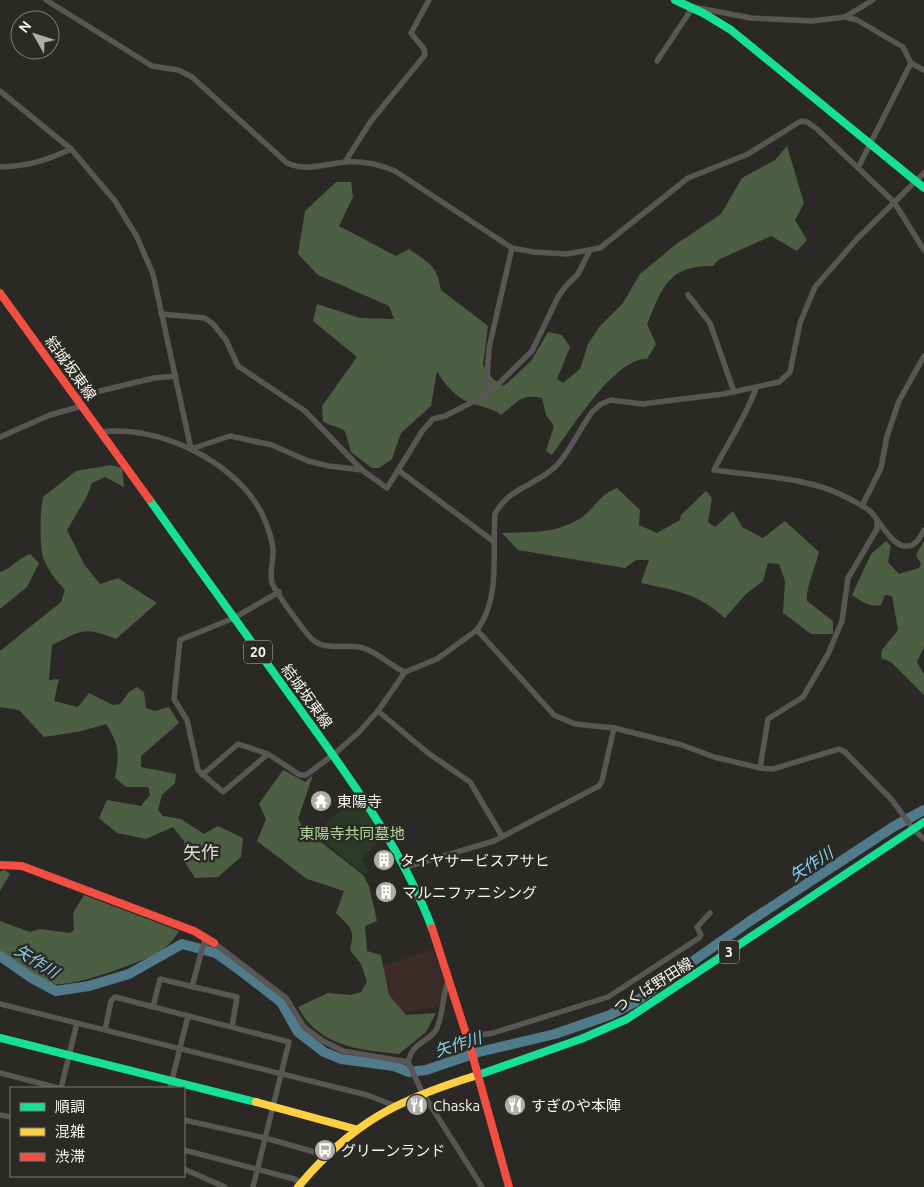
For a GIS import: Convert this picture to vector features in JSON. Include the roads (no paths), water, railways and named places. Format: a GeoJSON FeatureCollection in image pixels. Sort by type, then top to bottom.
{"type":"FeatureCollection","features":[{"type":"Feature","properties":{"kind":"main road"},"geometry":{"type":"LineString","coordinates":[[675,0],[693,8],[739,37],[924,188]]}},
{"type":"Feature","properties":{"kind":"main road","name":"結城坂東線"},"geometry":{"type":"LineString","coordinates":[[0,293],[383,827],[406,867],[430,920],[469,1040],[478,1075]]}},
{"type":"Feature","properties":{"kind":"main road","name":"つくば野田線"},"geometry":{"type":"LineString","coordinates":[[299,1185],[325,1155],[355,1129],[393,1105],[422,1092],[572,1043],[627,1018],[911,826],[924,822]]}},
{"type":"Feature","properties":{"kind":"main road"},"geometry":{"type":"LineString","coordinates":[[0,865],[22,866],[194,931],[214,942]]}},
{"type":"Feature","properties":{"kind":"main road"},"geometry":{"type":"LineString","coordinates":[[0,1038],[185,1087]]}},
{"type":"Feature","properties":{"kind":"main road"},"geometry":{"type":"LineString","coordinates":[[478,1075],[509,1187]]}},
{"type":"Feature","properties":{"kind":"main road"},"geometry":{"type":"LineString","coordinates":[[185,1087],[273,1106],[355,1129]]}},
{"type":"Feature","properties":{"kind":"street"},"geometry":{"type":"LineString","coordinates":[[46,0],[152,66],[178,70],[192,77],[287,163],[304,169],[345,162],[379,164],[395,171],[512,248],[533,252],[567,254],[589,252],[609,242],[688,178],[708,168],[748,154],[800,121],[807,122],[817,129],[894,202],[924,250]]}},
{"type":"Feature","properties":{"kind":"street"},"geometry":{"type":"LineString","coordinates":[[345,162],[371,121],[425,55],[424,49],[411,33],[429,0]]}},
{"type":"Feature","properties":{"kind":"street"},"geometry":{"type":"LineString","coordinates":[[845,17],[873,0]]}},
{"type":"Feature","properties":{"kind":"street"},"geometry":{"type":"LineString","coordinates":[[657,61],[693,8],[736,16],[793,21],[845,17],[857,20],[876,29],[903,47],[911,63],[924,70]]}},
{"type":"Feature","properties":{"kind":"street"},"geometry":{"type":"LineString","coordinates":[[858,168],[911,63]]}},
{"type":"Feature","properties":{"kind":"street"},"geometry":{"type":"LineString","coordinates":[[0,91],[71,148],[115,201],[137,238],[153,274],[191,449]]}},
{"type":"Feature","properties":{"kind":"street"},"geometry":{"type":"LineString","coordinates":[[0,166],[26,166],[44,162],[71,148]]}},
{"type":"Feature","properties":{"kind":"street"},"geometry":{"type":"LineString","coordinates":[[202,775],[238,744],[268,754],[300,775],[306,775],[333,755],[378,711],[405,672],[437,658],[477,630],[490,609],[495,514],[501,503],[519,488],[556,466],[586,420],[600,404],[617,399],[642,404],[734,392],[779,382],[790,372],[800,324],[814,287],[836,261],[924,173]]}},
{"type":"Feature","properties":{"kind":"street"},"geometry":{"type":"LineString","coordinates":[[486,395],[489,348],[512,248]]}},
{"type":"Feature","properties":{"kind":"street"},"geometry":{"type":"LineString","coordinates":[[161,314],[206,318],[214,324],[221,332],[238,366],[305,411],[362,470],[387,488],[423,430],[433,419],[478,402],[532,350],[558,297],[578,274],[589,252]]}},
{"type":"Feature","properties":{"kind":"street"},"geometry":{"type":"LineString","coordinates":[[688,295],[710,323],[734,392]]}},
{"type":"Feature","properties":{"kind":"street"},"geometry":{"type":"LineString","coordinates":[[862,506],[881,468],[887,436],[899,401],[924,356]]}},
{"type":"Feature","properties":{"kind":"street"},"geometry":{"type":"LineString","coordinates":[[75,397],[154,378],[176,376]]}},
{"type":"Feature","properties":{"kind":"street"},"geometry":{"type":"LineString","coordinates":[[756,388],[748,412],[734,430],[714,470],[818,487],[837,492],[871,512],[878,523],[899,544],[906,547],[916,543],[924,530]]}},
{"type":"Feature","properties":{"kind":"street"},"geometry":{"type":"LineString","coordinates":[[0,438],[50,415],[82,406]]}},
{"type":"Feature","properties":{"kind":"street"},"geometry":{"type":"LineString","coordinates":[[100,432],[119,430],[152,434],[191,449],[228,474],[255,501],[264,517],[273,548],[272,583],[311,639],[321,646],[362,647],[405,672]]}},
{"type":"Feature","properties":{"kind":"street"},"geometry":{"type":"LineString","coordinates":[[191,449],[230,436],[272,445],[308,461],[362,470]]}},
{"type":"Feature","properties":{"kind":"street"},"geometry":{"type":"LineString","coordinates":[[398,470],[493,542]]}},
{"type":"Feature","properties":{"kind":"street"},"geometry":{"type":"LineString","coordinates":[[760,768],[768,719],[803,697],[828,654],[842,621],[848,578],[877,528],[878,523]]}},
{"type":"Feature","properties":{"kind":"street"},"geometry":{"type":"LineString","coordinates":[[268,754],[223,792],[198,770],[187,720],[174,699],[180,640],[234,618],[279,592]]}},
{"type":"Feature","properties":{"kind":"street"},"geometry":{"type":"LineString","coordinates":[[477,630],[554,715],[575,724],[614,728],[682,745],[719,758],[760,768],[773,769],[840,749],[846,752],[902,812],[911,826],[924,839]]}},
{"type":"Feature","properties":{"kind":"street"},"geometry":{"type":"LineString","coordinates":[[378,711],[428,753],[470,782],[502,836]]}},
{"type":"Feature","properties":{"kind":"street"},"geometry":{"type":"LineString","coordinates":[[406,867],[488,843],[599,786],[602,781],[614,728]]}},
{"type":"Feature","properties":{"kind":"street"},"geometry":{"type":"LineString","coordinates":[[469,1040],[612,995],[699,938],[700,933],[697,927],[710,913]]}},
{"type":"Feature","properties":{"kind":"street"},"geometry":{"type":"LineString","coordinates":[[192,987],[204,942],[214,942],[286,998],[304,1027],[323,1041],[342,1051],[410,1064]]}},
{"type":"Feature","properties":{"kind":"street"},"geometry":{"type":"LineString","coordinates":[[153,1007],[160,979],[237,997],[232,1027]]}},
{"type":"Feature","properties":{"kind":"street"},"geometry":{"type":"LineString","coordinates":[[450,979],[445,987],[437,1028],[430,1038],[420,1042],[410,1055],[410,1064],[422,1092],[482,1187]]}},
{"type":"Feature","properties":{"kind":"street"},"geometry":{"type":"LineString","coordinates":[[105,1030],[111,1001],[115,997],[289,1042],[253,1187]]}},
{"type":"Feature","properties":{"kind":"street"},"geometry":{"type":"LineString","coordinates":[[0,1004],[367,1095],[393,1105]]}},
{"type":"Feature","properties":{"kind":"street"},"geometry":{"type":"LineString","coordinates":[[171,1084],[188,1016]]}},
{"type":"Feature","properties":{"kind":"street"},"geometry":{"type":"LineString","coordinates":[[60,1087],[77,1024]]}},
{"type":"Feature","properties":{"kind":"street"},"geometry":{"type":"LineString","coordinates":[[0,1073],[56,1087]]}},
{"type":"Feature","properties":{"kind":"street"},"geometry":{"type":"LineString","coordinates":[[185,1120],[265,1138],[325,1155]]}},
{"type":"Feature","properties":{"kind":"street"},"geometry":{"type":"LineString","coordinates":[[185,1150],[294,1179],[299,1185]]}},
{"type":"Feature","properties":{"kind":"street"},"geometry":{"type":"LineString","coordinates":[[185,1169],[225,1187]]}},
{"type":"Feature","properties":{"kind":"waterway","name":"矢作川"},"geometry":{"type":"LineString","coordinates":[[0,956],[30,977],[56,991],[89,986],[129,974],[182,944],[216,953],[281,1002],[298,1032],[324,1052],[341,1059],[394,1066],[409,1072],[426,1070],[479,1052],[555,1034],[610,1015],[635,1002],[750,921],[893,827],[924,810]]}},
{"type":"Feature","properties":{"kind":"place","name":"東陽寺"},"geometry":{"type":"Point","coordinates":[321,801]}},
{"type":"Feature","properties":{"kind":"place","name":"タイヤサービスアサヒ"},"geometry":{"type":"Point","coordinates":[384,860]}},
{"type":"Feature","properties":{"kind":"place","name":"マルニファニシング"},"geometry":{"type":"Point","coordinates":[386,892]}},
{"type":"Feature","properties":{"kind":"place","name":"Chaska"},"geometry":{"type":"Point","coordinates":[417,1105]}},
{"type":"Feature","properties":{"kind":"place","name":"すぎのや本陣"},"geometry":{"type":"Point","coordinates":[515,1105]}},
{"type":"Feature","properties":{"kind":"place","name":"グリーンランド"},"geometry":{"type":"Point","coordinates":[325,1150]}},
{"type":"Feature","properties":{"kind":"district","name":"矢作"},"geometry":{"type":"Point","coordinates":[201,852]}},
{"type":"Feature","properties":{"kind":"park label","name":"東陽寺共同墓地"},"geometry":{"type":"Point","coordinates":[352,833]}}]}
